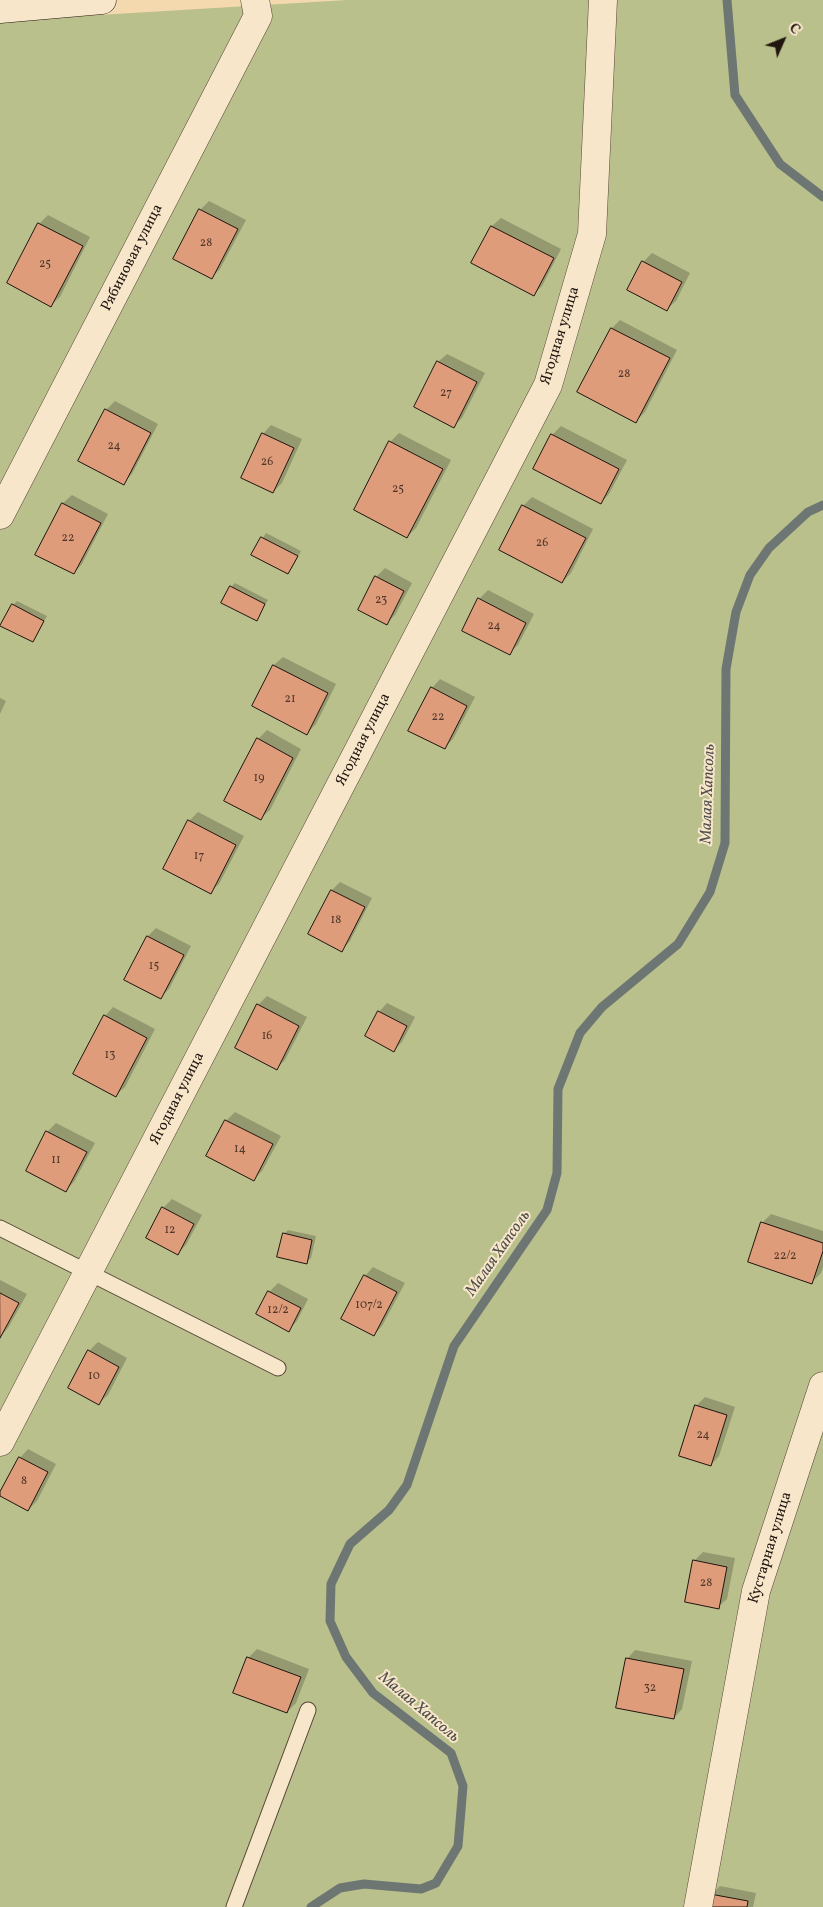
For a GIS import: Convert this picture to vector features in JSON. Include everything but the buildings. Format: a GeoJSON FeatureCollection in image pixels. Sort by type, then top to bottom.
{"type":"FeatureCollection","features":[{"type":"Feature","properties":{"kind":"street"},"geometry":{"type":"LineString","coordinates":[[0,9],[102,0]]}},
{"type":"Feature","properties":{"kind":"street","name":"Рябиновая улица"},"geometry":{"type":"LineString","coordinates":[[0,515],[258,16],[256,0]]}},
{"type":"Feature","properties":{"kind":"street","name":"Ягодная улица"},"geometry":{"type":"LineString","coordinates":[[0,1442],[548,385],[592,234],[603,0]]}},
{"type":"Feature","properties":{"kind":"street","name":"Кустарная улица"},"geometry":{"type":"LineString","coordinates":[[698,1907],[756,1591],[823,1386]]}},
{"type":"Feature","properties":{"kind":"lane"},"geometry":{"type":"LineString","coordinates":[[0,1228],[278,1368]]}},
{"type":"Feature","properties":{"kind":"lane"},"geometry":{"type":"LineString","coordinates":[[234,1907],[308,1710]]}},
{"type":"Feature","properties":{"kind":"green space"},"geometry":{"type":"Polygon","coordinates":[[[347,0],[823,0],[823,1907],[0,1907],[0,21],[347,0]]]}},
{"type":"Feature","properties":{"kind":"waterway","name":"Малая Хапсоль"},"geometry":{"type":"LineString","coordinates":[[727,0],[735,95],[780,164],[823,197]]}},
{"type":"Feature","properties":{"kind":"waterway","name":"Малая Хапсоль"},"geometry":{"type":"LineString","coordinates":[[311,1907],[340,1888],[364,1884],[421,1889],[436,1883],[458,1846],[463,1786],[451,1753],[373,1693],[346,1657],[330,1621],[331,1584],[350,1544],[389,1510],[407,1485],[454,1346],[547,1210],[557,1173],[558,1089],[580,1033],[602,1007],[678,944],[710,892],[725,843],[726,669],[736,612],[750,575],[769,548],[808,512],[823,505]]}}]}
